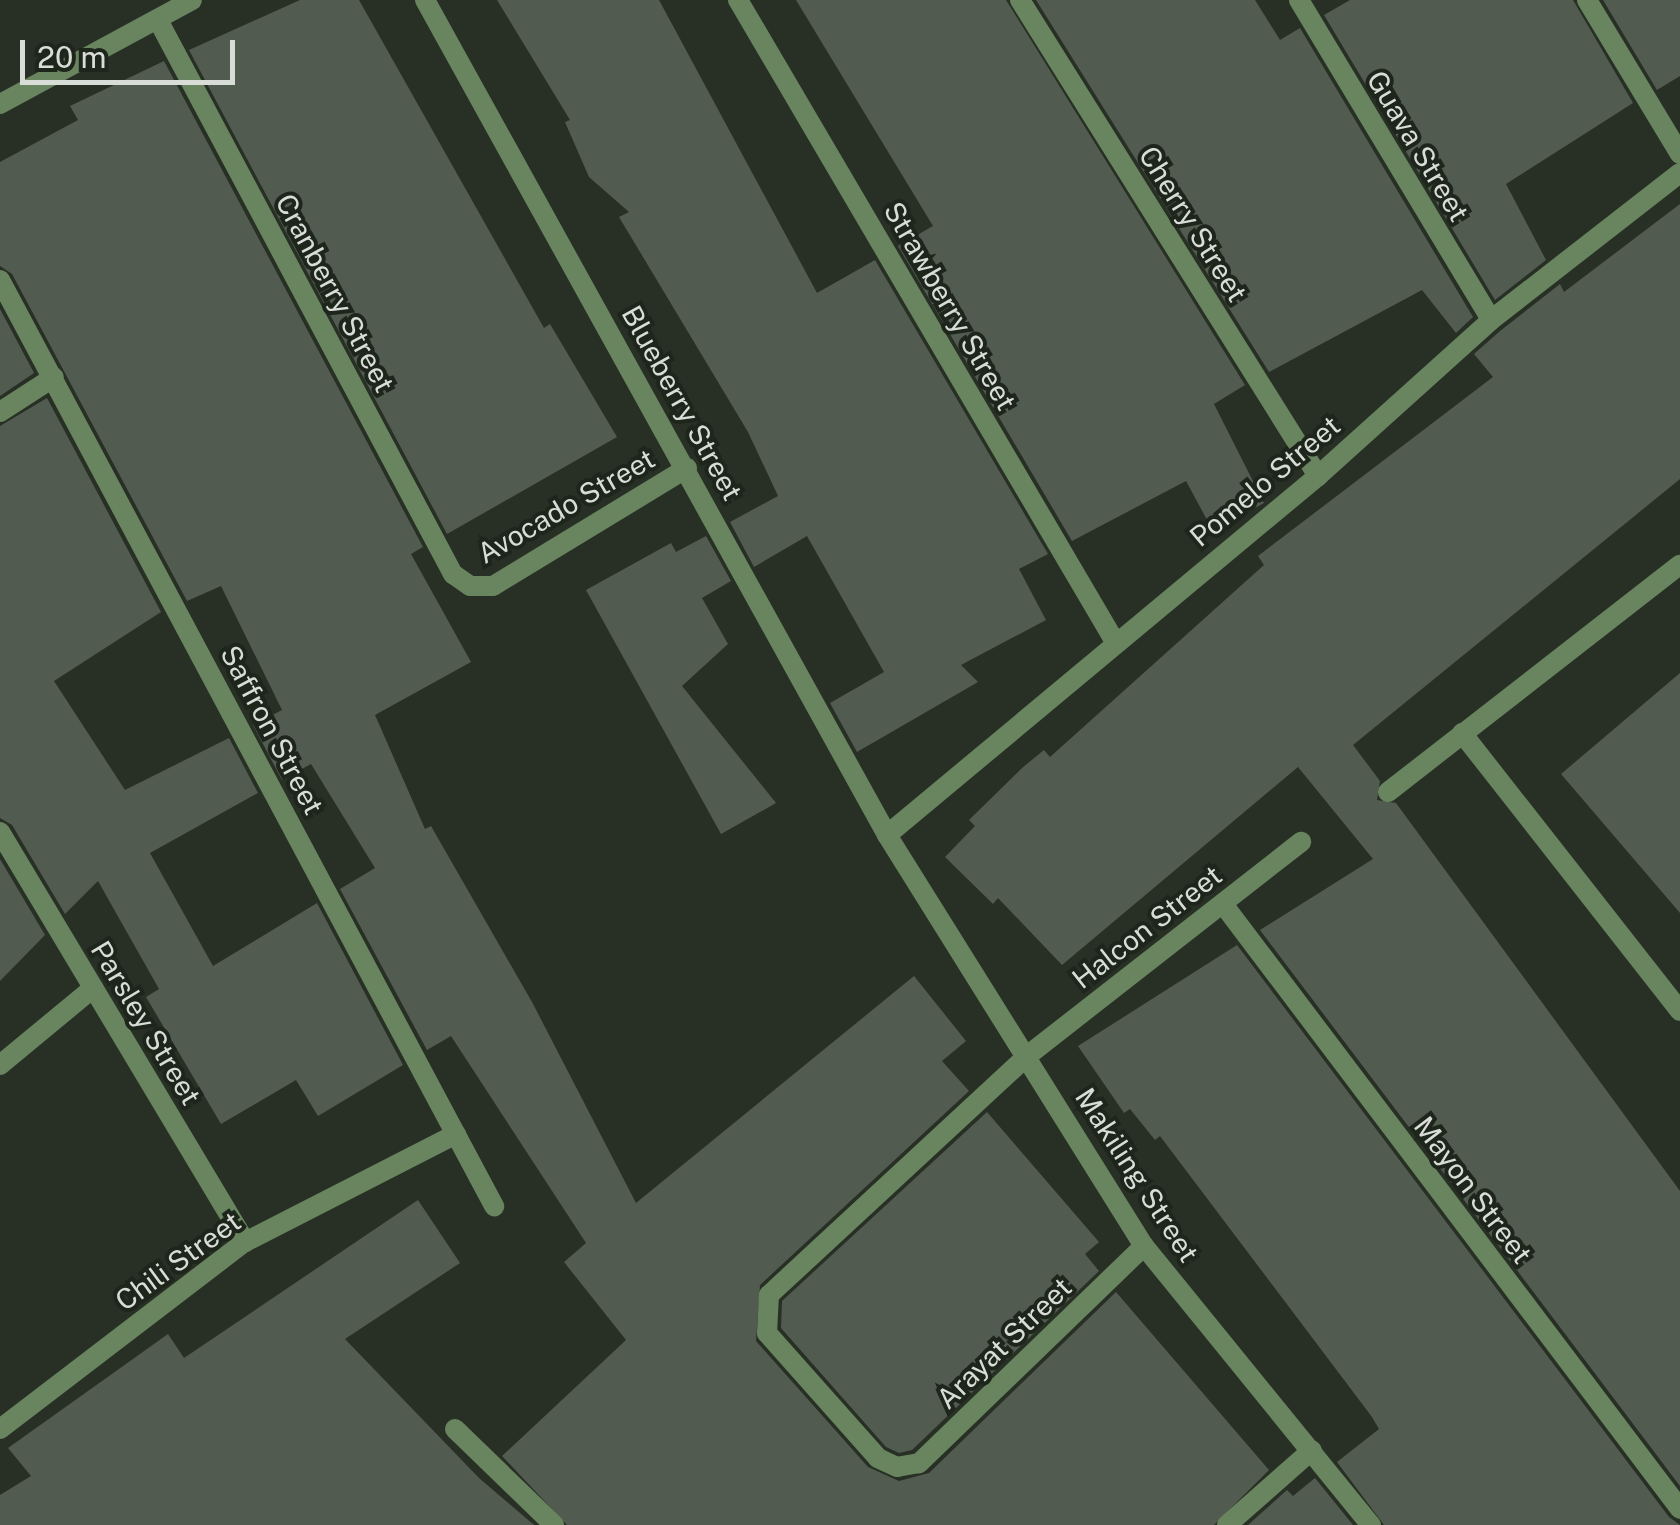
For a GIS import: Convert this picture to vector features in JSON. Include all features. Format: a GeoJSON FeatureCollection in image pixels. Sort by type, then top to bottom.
{"type":"FeatureCollection","features":[{"type":"Feature","properties":{"kind":"street"},"geometry":{"type":"LineString","coordinates":[[0,104],[192,0]]}},
{"type":"Feature","properties":{"kind":"street","name":"Blueberry Street"},"geometry":{"type":"LineString","coordinates":[[425,0],[888,834]]}},
{"type":"Feature","properties":{"kind":"street","name":"Strawberry Street"},"geometry":{"type":"LineString","coordinates":[[738,0],[1114,640]]}},
{"type":"Feature","properties":{"kind":"street","name":"Cherry Street"},"geometry":{"type":"LineString","coordinates":[[1020,0],[1318,476]]}},
{"type":"Feature","properties":{"kind":"street","name":"Guava Street"},"geometry":{"type":"LineString","coordinates":[[1298,0],[1491,320]]}},
{"type":"Feature","properties":{"kind":"street"},"geometry":{"type":"LineString","coordinates":[[1586,0],[1680,154]]}},
{"type":"Feature","properties":{"kind":"street","name":"Cranberry Street"},"geometry":{"type":"LineString","coordinates":[[158,20],[453,574],[470,586]]}},
{"type":"Feature","properties":{"kind":"street","name":"Pomelo Street"},"geometry":{"type":"LineString","coordinates":[[888,834],[1114,640],[1318,476],[1491,320],[1680,173]]}},
{"type":"Feature","properties":{"kind":"street","name":"Saffron Street"},"geometry":{"type":"LineString","coordinates":[[0,280],[494,1206]]}},
{"type":"Feature","properties":{"kind":"street"},"geometry":{"type":"LineString","coordinates":[[0,412],[54,377]]}},
{"type":"Feature","properties":{"kind":"street","name":"Avocado Street"},"geometry":{"type":"LineString","coordinates":[[470,586],[493,586],[687,468]]}},
{"type":"Feature","properties":{"kind":"street"},"geometry":{"type":"LineString","coordinates":[[1388,792],[1680,564]]}},
{"type":"Feature","properties":{"kind":"street"},"geometry":{"type":"LineString","coordinates":[[1462,733],[1680,1011]]}},
{"type":"Feature","properties":{"kind":"street","name":"Parsley Street"},"geometry":{"type":"LineString","coordinates":[[0,832],[245,1242]]}},
{"type":"Feature","properties":{"kind":"street","name":"Makiling Street"},"geometry":{"type":"LineString","coordinates":[[888,834],[1144,1246],[1371,1525]]}},
{"type":"Feature","properties":{"kind":"street","name":"Halcon Street"},"geometry":{"type":"LineString","coordinates":[[897,1467],[878,1458],[767,1333],[769,1295],[1026,1056],[1301,842]]}},
{"type":"Feature","properties":{"kind":"street","name":"Mayon Street"},"geometry":{"type":"LineString","coordinates":[[1223,904],[1680,1509]]}},
{"type":"Feature","properties":{"kind":"street"},"geometry":{"type":"LineString","coordinates":[[0,1065],[94,988]]}},
{"type":"Feature","properties":{"kind":"street","name":"Chili Street"},"geometry":{"type":"LineString","coordinates":[[0,1429],[245,1242],[456,1134]]}},
{"type":"Feature","properties":{"kind":"street","name":"Arayat Street"},"geometry":{"type":"LineString","coordinates":[[897,1467],[919,1463],[1144,1246]]}},
{"type":"Feature","properties":{"kind":"street"},"geometry":{"type":"LineString","coordinates":[[455,1429],[554,1525]]}},
{"type":"Feature","properties":{"kind":"street"},"geometry":{"type":"LineString","coordinates":[[1227,1525],[1312,1450]]}},
{"type":"Feature","properties":{"kind":"building"},"geometry":{"type":"Polygon","coordinates":[[[300,0],[359,0],[544,328],[550,324],[617,437],[447,534],[189,50],[300,0]]]}},
{"type":"Feature","properties":{"kind":"building"},"geometry":{"type":"Polygon","coordinates":[[[497,0],[659,0],[817,293],[875,260],[1048,554],[1019,569],[1046,620],[961,665],[978,682],[857,752],[830,703],[884,672],[807,536],[754,567],[730,522],[778,496],[748,432],[619,217],[629,212],[589,177],[565,122],[570,120],[497,0]]]}},
{"type":"Feature","properties":{"kind":"building"},"geometry":{"type":"Polygon","coordinates":[[[796,0],[1006,0],[1245,385],[1214,404],[1264,503],[1213,531],[1186,481],[1072,541],[898,246],[933,226],[796,0]]]}},
{"type":"Feature","properties":{"kind":"building"},"geometry":{"type":"Polygon","coordinates":[[[1036,0],[1255,0],[1280,40],[1300,28],[1473,317],[1456,333],[1422,290],[1269,372],[1036,0]]]}},
{"type":"Feature","properties":{"kind":"building"},"geometry":{"type":"Polygon","coordinates":[[[1350,0],[1573,0],[1633,103],[1506,184],[1546,260],[1495,300],[1324,15],[1350,0]]]}},
{"type":"Feature","properties":{"kind":"building"},"geometry":{"type":"Polygon","coordinates":[[[1603,0],[1680,0],[1680,76],[1657,90],[1603,0]]]}},
{"type":"Feature","properties":{"kind":"building"},"geometry":{"type":"Polygon","coordinates":[[[164,61],[423,547],[411,554],[471,662],[375,715],[425,829],[431,826],[532,1002],[636,1203],[914,976],[966,1041],[942,1061],[969,1091],[760,1285],[756,1341],[868,1467],[899,1481],[929,1473],[1116,1292],[1269,1470],[1214,1525],[567,1525],[502,1456],[626,1340],[564,1262],[586,1243],[451,1036],[427,1050],[340,889],[375,868],[311,764],[282,780],[253,725],[282,710],[221,586],[187,601],[12,274],[0,266],[0,162],[78,120],[70,106],[164,61]]]}},
{"type":"Feature","properties":{"kind":"building"},"geometry":{"type":"Polygon","coordinates":[[[1680,204],[1680,479],[1353,745],[1380,781],[1377,800],[1396,803],[1680,1191],[1680,1486],[1260,930],[1373,859],[1298,767],[1062,965],[998,898],[993,904],[945,857],[975,826],[969,820],[1022,768],[1044,750],[1050,757],[1264,565],[1258,556],[1493,377],[1474,354],[1560,284],[1564,292],[1680,204]]]}},
{"type":"Feature","properties":{"kind":"building"},"geometry":{"type":"Polygon","coordinates":[[[0,309],[34,373],[0,396],[0,309]]]}},
{"type":"Feature","properties":{"kind":"building"},"geometry":{"type":"Polygon","coordinates":[[[47,398],[161,612],[54,681],[125,790],[229,738],[258,793],[150,853],[213,966],[317,903],[403,1065],[318,1116],[296,1080],[221,1124],[146,997],[159,989],[98,881],[65,914],[12,825],[0,818],[0,426],[47,398]]]}},
{"type":"Feature","properties":{"kind":"building"},"geometry":{"type":"Polygon","coordinates":[[[706,536],[731,581],[702,598],[728,644],[682,686],[776,803],[721,834],[586,590],[671,543],[676,552],[706,536]]]}},
{"type":"Feature","properties":{"kind":"building"},"geometry":{"type":"Polygon","coordinates":[[[1680,673],[1680,913],[1561,774],[1680,673]]]}},
{"type":"Feature","properties":{"kind":"building"},"geometry":{"type":"Polygon","coordinates":[[[0,859],[45,935],[0,981],[0,859]]]}},
{"type":"Feature","properties":{"kind":"building"},"geometry":{"type":"Polygon","coordinates":[[[1237,945],[1669,1517],[1680,1525],[1384,1525],[1337,1462],[1379,1429],[1372,1417],[1160,1136],[1155,1140],[1130,1109],[1124,1113],[1078,1046],[1237,945]]]}},
{"type":"Feature","properties":{"kind":"building"},"geometry":{"type":"Polygon","coordinates":[[[987,1112],[1099,1242],[1085,1254],[1099,1271],[912,1450],[899,1453],[886,1447],[781,1328],[782,1301],[987,1112]]]}},
{"type":"Feature","properties":{"kind":"building"},"geometry":{"type":"Polygon","coordinates":[[[418,1200],[460,1263],[345,1339],[479,1478],[534,1525],[0,1525],[0,1495],[31,1476],[8,1448],[168,1334],[184,1358],[418,1200]]]}},
{"type":"Feature","properties":{"kind":"building"},"geometry":{"type":"Polygon","coordinates":[[[1315,1478],[1353,1525],[1248,1525],[1287,1490],[1293,1496],[1315,1478]]]}}]}
